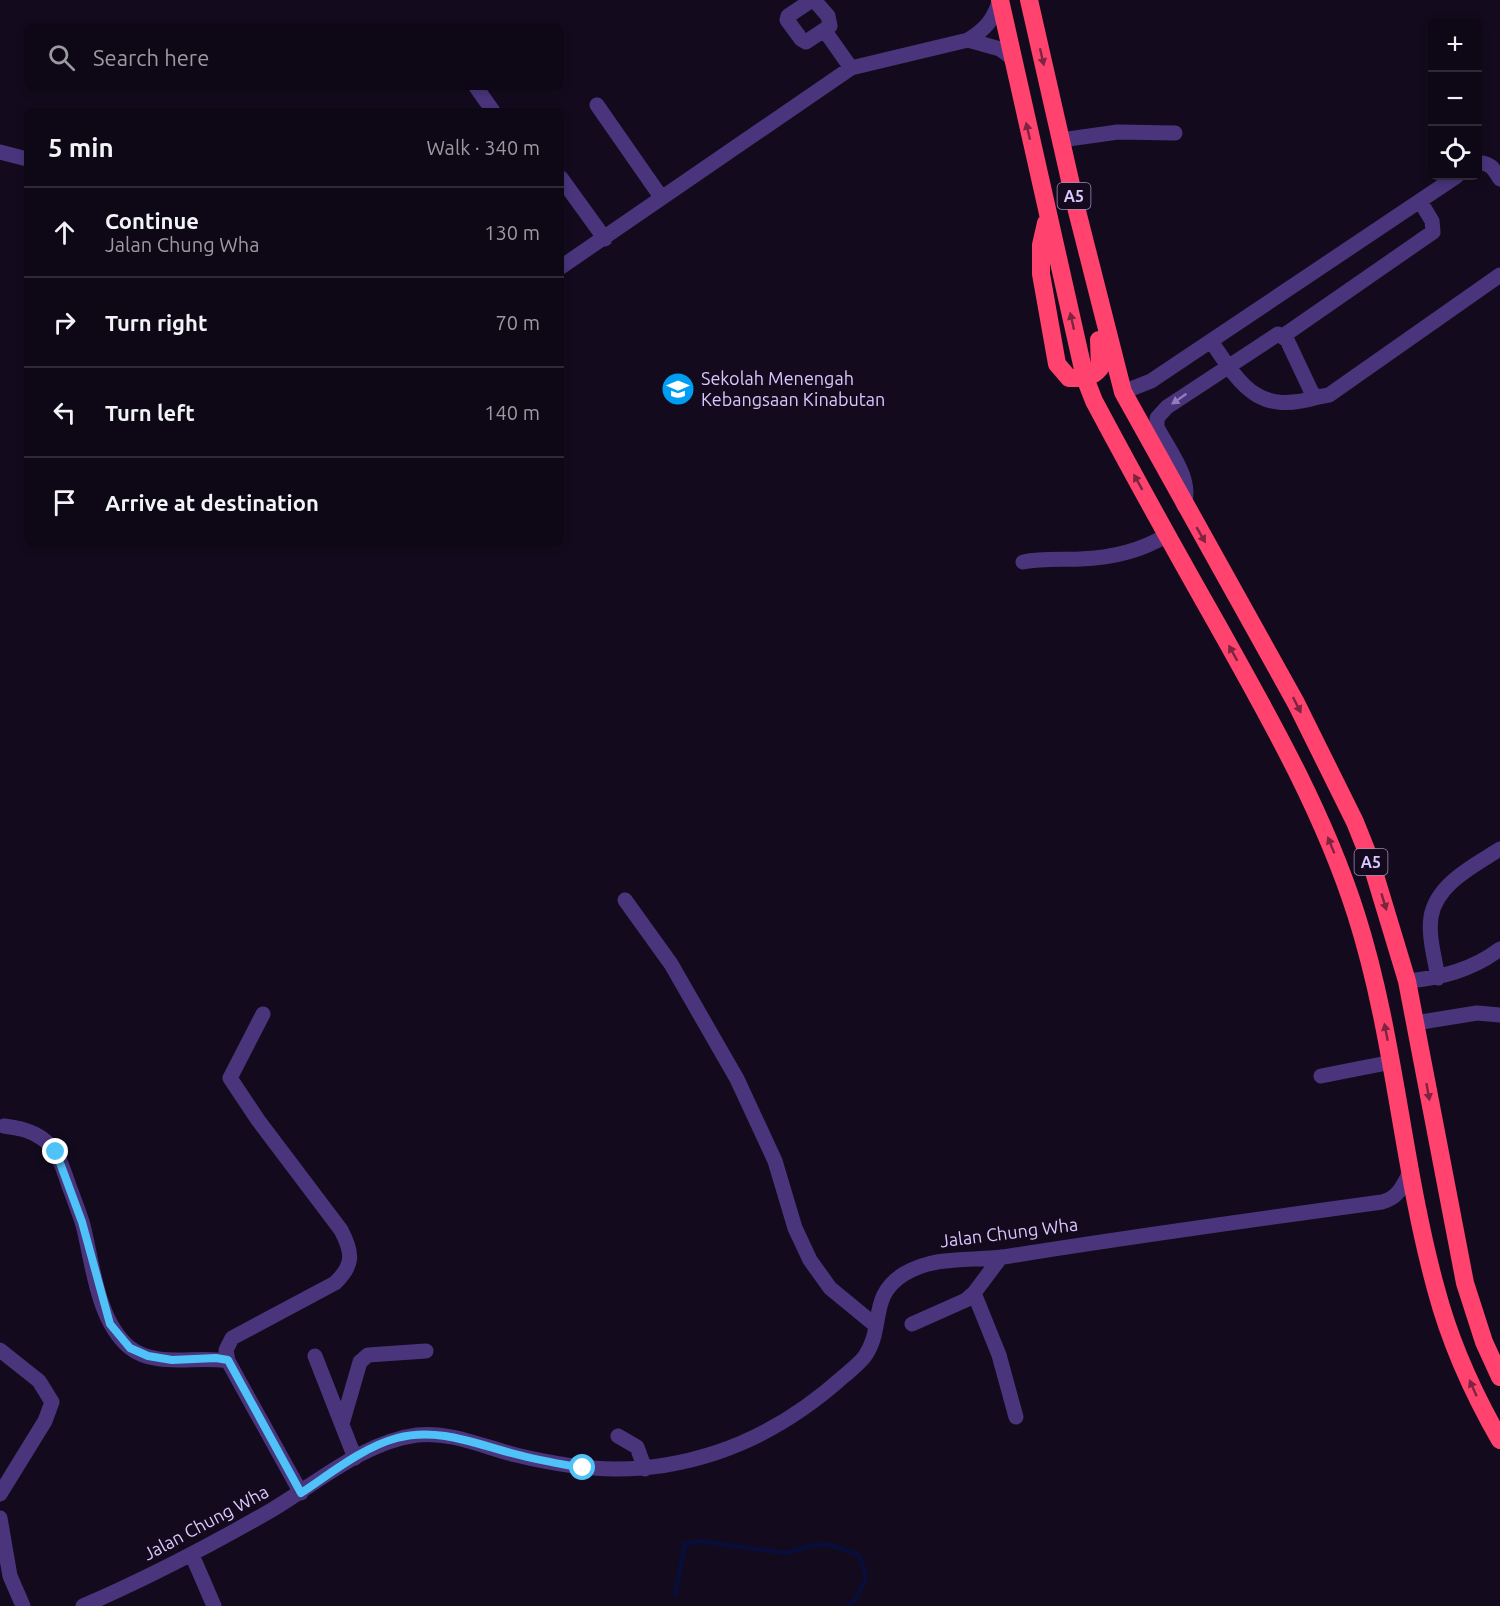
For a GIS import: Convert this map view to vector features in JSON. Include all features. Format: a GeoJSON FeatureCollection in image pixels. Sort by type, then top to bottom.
{"type":"FeatureCollection","features":[{"type":"Feature","properties":{"kind":"highway","name":"A5"},"geometry":{"type":"LineString","coordinates":[[1000,0],[1085,378],[1094,401],[1270,719],[1325,831],[1356,915],[1376,983],[1410,1172],[1436,1292],[1460,1360],[1482,1409],[1500,1440]]}},
{"type":"Feature","properties":{"kind":"highway","name":"A5"},"geometry":{"type":"LineString","coordinates":[[1029,0],[1077,211],[1123,392],[1296,703],[1355,822],[1371,862],[1407,981],[1449,1214],[1465,1283],[1484,1341],[1500,1377]]}},
{"type":"Feature","properties":{"kind":"highway"},"geometry":{"type":"LineString","coordinates":[[1077,211],[1072,218],[1071,229],[1101,355],[1100,368],[1094,375],[1085,378]]}},
{"type":"Feature","properties":{"kind":"highway"},"geometry":{"type":"LineString","coordinates":[[1094,401],[1123,392]]}},
{"type":"Feature","properties":{"kind":"street"},"geometry":{"type":"LineString","coordinates":[[812,0],[828,16],[830,26],[825,31],[806,42],[801,39],[787,20],[788,16],[812,0]]}},
{"type":"Feature","properties":{"kind":"street"},"geometry":{"type":"LineString","coordinates":[[564,265],[851,69],[968,40],[983,31],[994,19],[1000,0]]}},
{"type":"Feature","properties":{"kind":"street"},"geometry":{"type":"LineString","coordinates":[[825,31],[851,69]]}},
{"type":"Feature","properties":{"kind":"street"},"geometry":{"type":"LineString","coordinates":[[968,40],[1000,49],[1012,58]]}},
{"type":"Feature","properties":{"kind":"street"},"geometry":{"type":"LineString","coordinates":[[478,90],[491,108]]}},
{"type":"Feature","properties":{"kind":"street"},"geometry":{"type":"LineString","coordinates":[[597,105],[661,197]]}},
{"type":"Feature","properties":{"kind":"street"},"geometry":{"type":"LineString","coordinates":[[1061,140],[1118,132],[1175,133]]}},
{"type":"Feature","properties":{"kind":"street"},"geometry":{"type":"LineString","coordinates":[[0,152],[24,158]]}},
{"type":"Feature","properties":{"kind":"street"},"geometry":{"type":"LineString","coordinates":[[1482,162],[1492,167],[1500,178]]}},
{"type":"Feature","properties":{"kind":"street"},"geometry":{"type":"LineString","coordinates":[[1123,392],[1150,381],[1451,180]]}},
{"type":"Feature","properties":{"kind":"street"},"geometry":{"type":"LineString","coordinates":[[564,182],[605,238]]}},
{"type":"Feature","properties":{"kind":"street"},"geometry":{"type":"LineString","coordinates":[[1283,336],[1433,232],[1432,221],[1420,201]]}},
{"type":"Feature","properties":{"kind":"street"},"geometry":{"type":"LineString","coordinates":[[1211,341],[1227,366],[1247,389],[1268,401],[1296,403],[1329,394],[1500,275]]}},
{"type":"Feature","properties":{"kind":"street"},"geometry":{"type":"LineString","coordinates":[[1185,506],[1188,495],[1187,483],[1157,427],[1157,418],[1167,407],[1278,334],[1283,336],[1312,393],[1318,397]]}},
{"type":"Feature","properties":{"kind":"street"},"geometry":{"type":"LineString","coordinates":[[1023,562],[1038,559],[1082,559],[1127,553],[1152,544],[1167,535]]}},
{"type":"Feature","properties":{"kind":"street"},"geometry":{"type":"LineString","coordinates":[[1438,978],[1431,917],[1436,901],[1450,884],[1500,849]]}},
{"type":"Feature","properties":{"kind":"street"},"geometry":{"type":"LineString","coordinates":[[625,900],[672,964],[737,1079],[775,1161],[795,1228],[810,1260],[831,1288],[875,1324]]}},
{"type":"Feature","properties":{"kind":"street"},"geometry":{"type":"LineString","coordinates":[[1407,981],[1438,978],[1485,960],[1500,949]]}},
{"type":"Feature","properties":{"kind":"street"},"geometry":{"type":"LineString","coordinates":[[1415,1023],[1477,1013],[1500,1015]]}},
{"type":"Feature","properties":{"kind":"street"},"geometry":{"type":"LineString","coordinates":[[263,1014],[230,1078],[258,1120],[341,1230],[348,1245],[350,1260],[346,1272],[335,1283],[232,1338],[226,1350],[228,1360],[301,1493]]}},
{"type":"Feature","properties":{"kind":"street"},"geometry":{"type":"LineString","coordinates":[[1321,1076],[1392,1062]]}},
{"type":"Feature","properties":{"kind":"street"},"geometry":{"type":"LineString","coordinates":[[4,1126],[28,1131],[43,1139],[56,1152],[82,1222],[110,1324],[130,1348],[148,1356],[172,1360],[216,1358],[228,1360]]}},
{"type":"Feature","properties":{"kind":"street","name":"Jalan Chung Wha"},"geometry":{"type":"LineString","coordinates":[[83,1606],[192,1555],[301,1493],[355,1458],[396,1438],[423,1434],[451,1436],[517,1455],[583,1468],[670,1467],[720,1452],[774,1428],[820,1397],[866,1356],[879,1304],[886,1288],[914,1268],[956,1258],[1001,1257],[1164,1231],[1382,1202],[1393,1199],[1410,1172]]}},
{"type":"Feature","properties":{"kind":"street"},"geometry":{"type":"LineString","coordinates":[[912,1324],[966,1300],[1001,1257]]}},
{"type":"Feature","properties":{"kind":"street"},"geometry":{"type":"LineString","coordinates":[[974,1293],[999,1355],[1016,1417]]}},
{"type":"Feature","properties":{"kind":"street"},"geometry":{"type":"LineString","coordinates":[[0,1350],[39,1381],[52,1402],[45,1421],[0,1494]]}},
{"type":"Feature","properties":{"kind":"street"},"geometry":{"type":"LineString","coordinates":[[342,1424],[360,1362],[368,1355],[426,1351]]}},
{"type":"Feature","properties":{"kind":"street"},"geometry":{"type":"LineString","coordinates":[[315,1356],[355,1458]]}},
{"type":"Feature","properties":{"kind":"street"},"geometry":{"type":"LineString","coordinates":[[618,1436],[637,1447],[645,1469]]}},
{"type":"Feature","properties":{"kind":"street"},"geometry":{"type":"LineString","coordinates":[[0,1518],[10,1576],[23,1606]]}},
{"type":"Feature","properties":{"kind":"street"},"geometry":{"type":"LineString","coordinates":[[192,1555],[214,1606]]}},
{"type":"Feature","properties":{"kind":"waterway"},"geometry":{"type":"LineString","coordinates":[[675,1595],[685,1544],[700,1541],[786,1553],[827,1544],[857,1554],[862,1561],[866,1579],[854,1601],[847,1606]]}},
{"type":"Feature","properties":{"kind":"place","name":"Sekolah Menengah Kebangsaan Kinabutan"},"geometry":{"type":"Point","coordinates":[678,389]}},
{"type":"Feature","properties":{"kind":"route"},"geometry":{"type":"LineString","coordinates":[[56,1152],[82,1222],[110,1324],[130,1348],[148,1356],[172,1360],[216,1358],[228,1360],[301,1493],[355,1458],[396,1438],[423,1434],[451,1436],[517,1455],[583,1468]]}}]}
